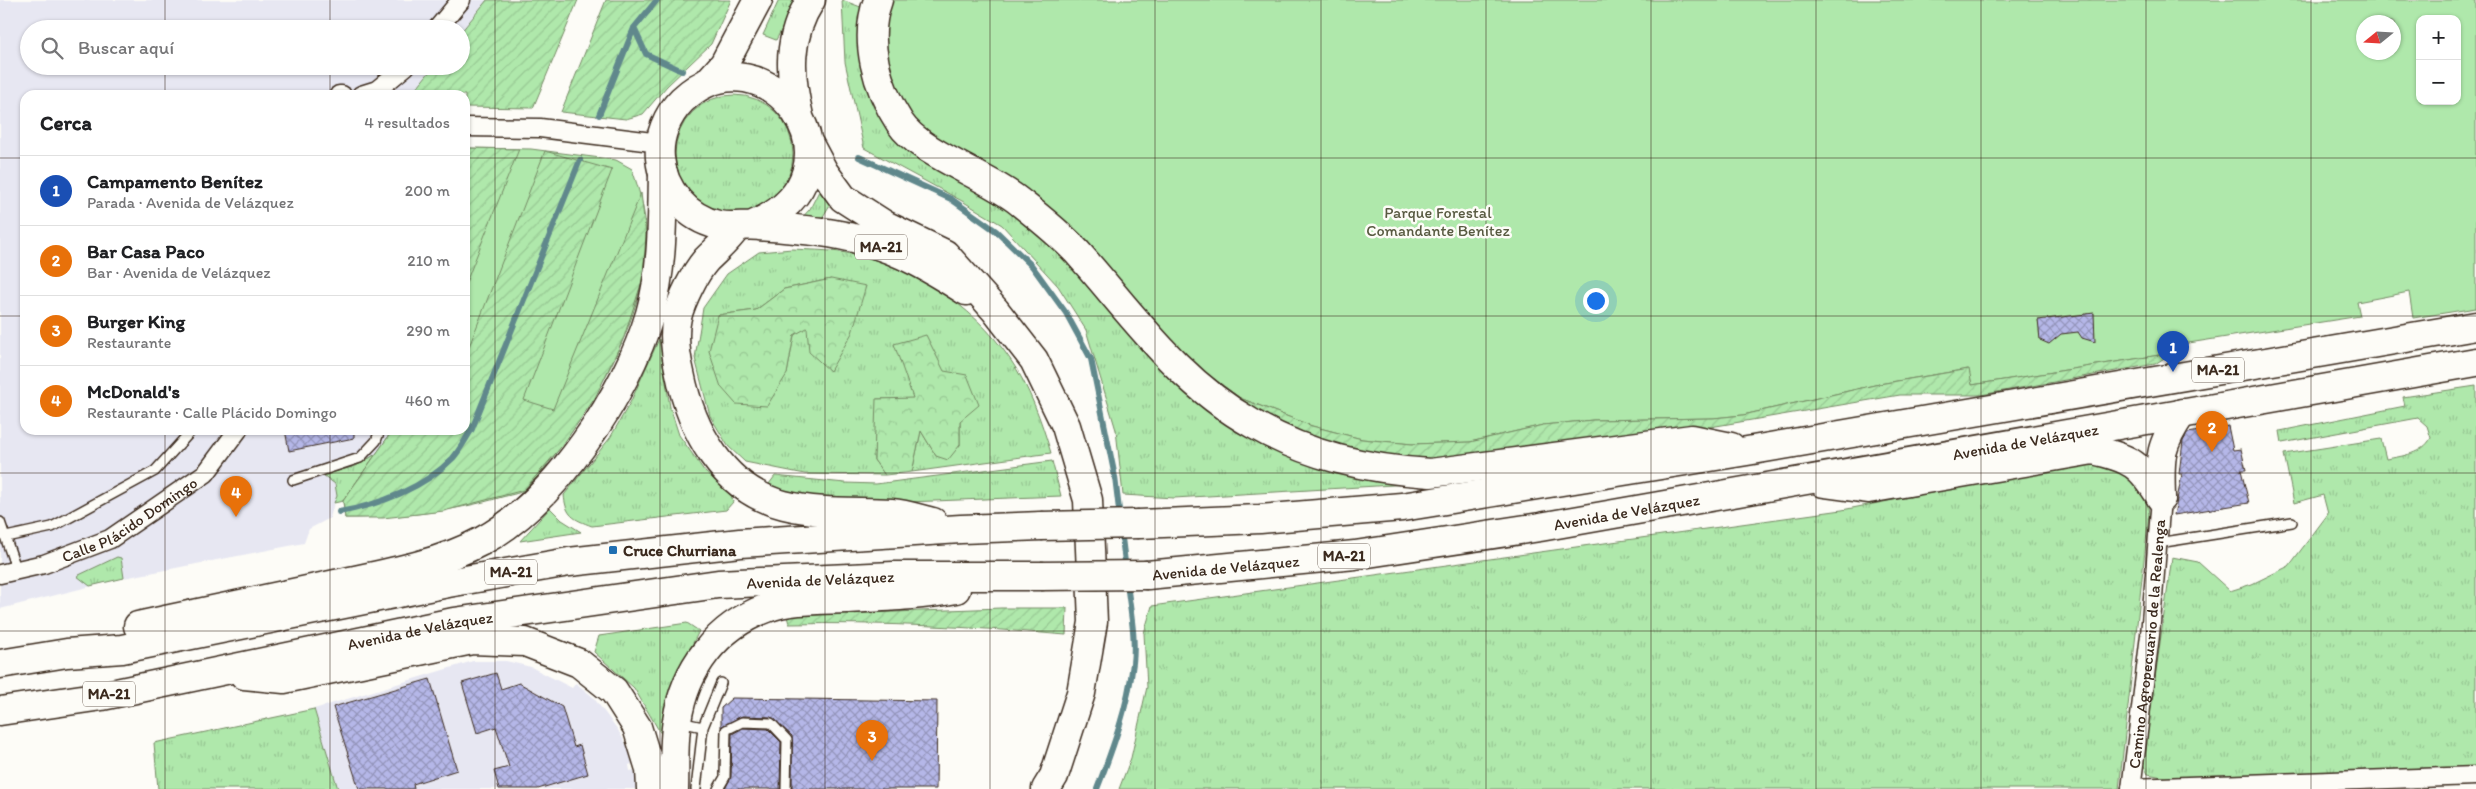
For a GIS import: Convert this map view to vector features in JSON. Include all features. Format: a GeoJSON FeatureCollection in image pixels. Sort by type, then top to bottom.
{"type":"FeatureCollection","features":[{"type":"Feature","properties":{"kind":"main road"},"geometry":{"type":"LineString","coordinates":[[708,83],[724,64],[758,0]]}},
{"type":"Feature","properties":{"kind":"main road"},"geometry":{"type":"LineString","coordinates":[[663,173],[670,191],[683,206],[699,218],[718,225],[745,226],[773,216],[790,203],[801,184],[808,164],[808,142],[799,116],[792,86],[792,41],[804,11],[811,0]]}},
{"type":"Feature","properties":{"kind":"main road"},"geometry":{"type":"LineString","coordinates":[[878,0],[872,37],[875,70],[886,99],[901,125],[925,146],[984,177],[1050,226],[1075,251],[1170,360],[1210,394],[1252,424],[1299,447],[1346,462],[1388,470],[1430,473],[1692,439],[1747,451]]}},
{"type":"Feature","properties":{"kind":"main road"},"geometry":{"type":"LineString","coordinates":[[67,653],[118,630],[424,565],[482,541],[518,517],[577,453],[605,414],[631,364],[650,313],[662,242],[663,173],[660,143],[665,124],[675,106],[690,92],[708,83],[724,78],[742,78],[759,82],[775,90],[788,101],[799,116]]}},
{"type":"Feature","properties":{"kind":"main road","name":"MA-21"},"geometry":{"type":"LineString","coordinates":[[808,142],[824,172],[843,198],[885,225],[945,254],[995,310],[1034,360],[1062,418],[1088,500],[1093,622],[1081,693],[1054,776],[1046,789]]}},
{"type":"Feature","properties":{"kind":"main road"},"geometry":{"type":"LineString","coordinates":[[745,226],[705,261],[688,290],[677,318],[676,356],[685,400],[701,438],[724,469],[748,490],[782,505],[829,513],[895,513],[961,529]]}},
{"type":"Feature","properties":{"kind":"main road","name":"MA-21"},"geometry":{"type":"LineString","coordinates":[[745,226],[821,232],[864,241],[919,261],[995,310]]}},
{"type":"Feature","properties":{"kind":"main road","name":"MA-21"},"geometry":{"type":"LineString","coordinates":[[0,664],[67,653],[122,649],[448,583],[569,562],[740,543],[961,529],[1260,519],[1402,507],[1747,451],[2476,326]]}},
{"type":"Feature","properties":{"kind":"main road","name":"Avenida de Velázquez"},"geometry":{"type":"LineString","coordinates":[[0,711],[102,696],[454,622],[718,584],[893,576],[1147,575],[1355,555],[1540,526],[2476,362]]}},
{"type":"Feature","properties":{"kind":"main road"},"geometry":{"type":"LineString","coordinates":[[2162,498],[2160,458],[2168,432],[2182,413]]}},
{"type":"Feature","properties":{"kind":"main road"},"geometry":{"type":"LineString","coordinates":[[1800,479],[1868,489],[2093,450],[2120,456],[2139,468],[2162,498]]}},
{"type":"Feature","properties":{"kind":"main road"},"geometry":{"type":"LineString","coordinates":[[674,789],[690,724],[683,696],[699,659],[720,634],[741,619],[769,607],[814,600],[917,596],[1032,576]]}},
{"type":"Feature","properties":{"kind":"main road"},"geometry":{"type":"LineString","coordinates":[[218,672],[284,679],[472,640],[525,642],[579,663],[614,692],[637,727],[650,769],[651,789]]}},
{"type":"Feature","properties":{"kind":"street"},"geometry":{"type":"LineString","coordinates":[[444,20],[461,0]]}},
{"type":"Feature","properties":{"kind":"street"},"geometry":{"type":"LineString","coordinates":[[377,90],[395,75]]}},
{"type":"Feature","properties":{"kind":"street"},"geometry":{"type":"LineString","coordinates":[[393,90],[400,75]]}},
{"type":"Feature","properties":{"kind":"street"},"geometry":{"type":"LineString","coordinates":[[470,127],[540,128],[660,143]]}},
{"type":"Feature","properties":{"kind":"street","name":"Calle Plácido Domingo"},"geometry":{"type":"LineString","coordinates":[[8,573],[44,564],[110,539],[206,473],[234,435]]}},
{"type":"Feature","properties":{"kind":"street","name":"Camino Agropecuario de la Realenga"},"geometry":{"type":"LineString","coordinates":[[2131,789],[2150,635],[2162,498]]}},
{"type":"Feature","properties":{"kind":"street"},"geometry":{"type":"LineString","coordinates":[[2131,789],[2476,776]]}},
{"type":"Feature","properties":{"kind":"lane"},"geometry":{"type":"LineString","coordinates":[[6,538],[52,527],[155,470],[187,435]]}},
{"type":"Feature","properties":{"kind":"lane"},"geometry":{"type":"LineString","coordinates":[[293,480],[360,458],[376,441],[378,435]]}},
{"type":"Feature","properties":{"kind":"lane"},"geometry":{"type":"LineString","coordinates":[[0,522],[6,538],[8,573]]}},
{"type":"Feature","properties":{"kind":"lane"},"geometry":{"type":"LineString","coordinates":[[2158,543],[2292,522]]}},
{"type":"Feature","properties":{"kind":"lane"},"geometry":{"type":"LineString","coordinates":[[696,789],[690,724],[721,683]]}},
{"type":"Feature","properties":{"kind":"lane"},"geometry":{"type":"LineString","coordinates":[[718,789],[725,777],[726,730],[742,722],[772,722],[787,740],[786,789]]}},
{"type":"Feature","properties":{"kind":"shaded area"},"geometry":{"type":"Polygon","coordinates":[[[0,0],[487,0],[470,21],[20,20],[20,75],[427,75],[415,90],[20,90],[20,435],[389,435],[343,501],[334,503],[330,518],[309,529],[304,543],[124,578],[0,609],[0,0]]]}},
{"type":"Feature","properties":{"kind":"shaded area"},"geometry":{"type":"Polygon","coordinates":[[[473,661],[506,661],[531,667],[572,688],[576,683],[593,697],[618,730],[628,748],[632,764],[629,765],[630,771],[634,770],[638,789],[338,789],[314,709],[473,661]]]}},
{"type":"Feature","properties":{"kind":"green space"},"geometry":{"type":"Polygon","coordinates":[[[487,0],[578,0],[533,108],[470,107],[470,90],[415,90],[427,75],[470,75],[470,21],[487,0]]]}},
{"type":"Feature","properties":{"kind":"green space"},"geometry":{"type":"Polygon","coordinates":[[[606,0],[731,0],[711,44],[667,86],[643,114],[626,119],[561,112],[606,0]]]}},
{"type":"Feature","properties":{"kind":"green space"},"geometry":{"type":"Polygon","coordinates":[[[779,0],[797,0],[776,40],[763,35],[779,0]]]}},
{"type":"Feature","properties":{"kind":"green space"},"geometry":{"type":"Polygon","coordinates":[[[842,0],[866,9],[865,52],[1022,214],[1062,248],[1181,384],[1410,484],[1174,498],[1123,495],[1116,430],[1086,330],[1058,286],[1002,225],[864,148],[845,62],[842,0]]]}},
{"type":"Feature","properties":{"kind":"green space"},"geometry":{"type":"Polygon","coordinates":[[[888,0],[892,0],[886,17],[884,58],[897,96],[916,123],[936,140],[974,157],[1015,183],[1061,219],[1191,362],[1240,398],[1312,426],[1362,439],[1412,444],[1470,442],[1543,425],[1593,420],[1713,418],[1743,415],[1879,384],[1969,369],[1972,385],[2172,353],[2155,364],[1981,395],[1900,395],[1639,439],[1476,460],[1416,464],[1355,454],[1306,439],[1237,403],[1186,365],[1057,223],[1011,187],[970,162],[932,143],[911,125],[893,98],[880,58],[882,17],[888,0]]]}},
{"type":"Feature","properties":{"kind":"green space","name":"Parque Forestal Comandante Benítez"},"geometry":{"type":"Polygon","coordinates":[[[892,0],[2476,0],[2476,308],[2413,318],[2409,292],[2357,302],[2360,316],[2176,345],[2172,353],[1972,385],[1968,369],[1879,384],[1743,415],[1713,418],[1593,420],[1543,425],[1470,442],[1412,444],[1362,439],[1312,426],[1240,398],[1191,362],[1061,219],[1015,183],[974,157],[936,140],[916,123],[897,96],[884,58],[886,17],[892,0]]]}},
{"type":"Feature","properties":{"kind":"green space"},"geometry":{"type":"Polygon","coordinates":[[[734,95],[745,96],[767,105],[783,121],[792,143],[792,165],[783,187],[767,203],[745,212],[734,213],[723,212],[701,203],[685,187],[676,165],[675,154],[676,143],[685,121],[701,105],[723,96],[734,95]]]}},
{"type":"Feature","properties":{"kind":"green space"},"geometry":{"type":"Polygon","coordinates":[[[470,148],[531,149],[616,160],[632,169],[640,193],[646,226],[645,261],[633,314],[623,340],[598,390],[566,440],[535,480],[524,490],[517,493],[463,507],[385,517],[345,518],[343,501],[389,435],[470,435],[470,148]]]}},
{"type":"Feature","properties":{"kind":"green space"},"geometry":{"type":"Polygon","coordinates":[[[470,148],[519,149],[470,272],[470,148]]]}},
{"type":"Feature","properties":{"kind":"green space"},"geometry":{"type":"Polygon","coordinates":[[[545,151],[612,170],[524,400],[553,409],[641,193],[646,235],[643,278],[624,337],[595,398],[562,446],[524,490],[444,511],[383,518],[345,518],[343,501],[389,435],[470,435],[470,344],[545,151]]]}},
{"type":"Feature","properties":{"kind":"green space"},"geometry":{"type":"Polygon","coordinates":[[[820,189],[831,203],[818,225],[798,222],[810,209],[820,189]]]}},
{"type":"Feature","properties":{"kind":"green space"},"geometry":{"type":"Polygon","coordinates":[[[792,249],[823,250],[866,257],[914,276],[958,304],[995,339],[1017,370],[1034,404],[1051,453],[912,472],[921,431],[936,456],[960,445],[960,421],[913,399],[877,399],[874,460],[885,475],[805,474],[745,462],[728,446],[710,416],[695,358],[703,308],[727,274],[759,252],[792,249]],[[831,279],[784,289],[756,310],[718,315],[787,374],[794,335],[807,327],[831,279]]]}},
{"type":"Feature","properties":{"kind":"green space"},"geometry":{"type":"Polygon","coordinates":[[[831,279],[866,286],[852,333],[830,371],[809,352],[807,328],[794,335],[787,374],[767,406],[736,404],[721,387],[709,351],[718,315],[756,310],[784,289],[831,279]]]}},
{"type":"Feature","properties":{"kind":"green space"},"geometry":{"type":"Polygon","coordinates":[[[926,335],[944,371],[967,375],[979,405],[960,421],[960,445],[948,460],[936,456],[921,431],[912,472],[885,475],[874,460],[876,399],[913,398],[894,344],[926,335]]]}},
{"type":"Feature","properties":{"kind":"green space"},"geometry":{"type":"Polygon","coordinates":[[[659,339],[670,407],[679,435],[705,472],[731,494],[733,502],[726,510],[592,526],[585,524],[575,519],[569,512],[564,495],[610,438],[631,401],[659,339]]]}},
{"type":"Feature","properties":{"kind":"green space"},"geometry":{"type":"Polygon","coordinates":[[[2476,386],[2476,768],[2167,778],[2148,774],[2143,764],[2172,557],[2198,562],[2230,591],[2252,584],[2289,566],[2328,514],[2323,495],[2294,503],[2284,454],[2381,439],[2386,459],[2417,451],[2423,448],[2431,438],[2427,426],[2418,418],[2282,443],[2280,431],[2405,406],[2403,397],[2476,386]]]}},
{"type":"Feature","properties":{"kind":"green space"},"geometry":{"type":"Polygon","coordinates":[[[376,454],[343,501],[334,503],[337,496],[335,484],[323,475],[356,466],[376,454]]]}},
{"type":"Feature","properties":{"kind":"green space"},"geometry":{"type":"Polygon","coordinates":[[[1052,461],[1061,496],[908,502],[806,500],[766,488],[775,476],[876,484],[1052,461]]]}},
{"type":"Feature","properties":{"kind":"green space"},"geometry":{"type":"Polygon","coordinates":[[[2094,461],[2113,462],[2145,485],[2149,514],[2119,789],[1119,789],[1131,758],[1147,687],[1144,633],[1152,606],[1842,510],[2094,461]]]}},
{"type":"Feature","properties":{"kind":"green space"},"geometry":{"type":"Polygon","coordinates":[[[550,508],[562,520],[581,532],[520,541],[550,508]]]}},
{"type":"Feature","properties":{"kind":"green space"},"geometry":{"type":"Polygon","coordinates":[[[117,557],[121,558],[124,578],[90,586],[77,576],[117,557]]]}},
{"type":"Feature","properties":{"kind":"green space"},"geometry":{"type":"Polygon","coordinates":[[[1001,608],[1067,608],[1066,635],[928,626],[789,624],[787,616],[1001,608]]]}},
{"type":"Feature","properties":{"kind":"green space"},"geometry":{"type":"Polygon","coordinates":[[[687,623],[699,631],[680,669],[666,731],[661,734],[634,688],[594,652],[599,636],[687,623]]]}},
{"type":"Feature","properties":{"kind":"green space"},"geometry":{"type":"Polygon","coordinates":[[[314,709],[338,789],[158,789],[154,743],[314,709]]]}},
{"type":"Feature","properties":{"kind":"building"},"geometry":{"type":"Polygon","coordinates":[[[2094,313],[2095,342],[2082,338],[2078,332],[2061,334],[2049,344],[2040,340],[2038,320],[2094,313]]]}},
{"type":"Feature","properties":{"kind":"building"},"geometry":{"type":"Polygon","coordinates":[[[2228,426],[2233,450],[2241,449],[2246,470],[2241,470],[2249,503],[2174,515],[2182,474],[2179,474],[2183,441],[2188,433],[2228,426]]]}},
{"type":"Feature","properties":{"kind":"building"},"geometry":{"type":"Polygon","coordinates":[[[286,435],[354,435],[354,438],[289,451],[286,435]]]}},
{"type":"Feature","properties":{"kind":"building"},"geometry":{"type":"Polygon","coordinates":[[[496,673],[501,689],[519,683],[562,707],[574,747],[580,745],[588,774],[538,789],[499,789],[494,771],[509,767],[496,727],[477,733],[462,683],[496,673]]]}},
{"type":"Feature","properties":{"kind":"building"},"geometry":{"type":"Polygon","coordinates":[[[430,679],[457,770],[413,784],[414,789],[359,789],[333,707],[430,679]]]}},
{"type":"Feature","properties":{"kind":"building"},"geometry":{"type":"Polygon","coordinates":[[[732,698],[937,701],[936,789],[792,789],[792,736],[771,717],[742,716],[721,727],[721,708],[732,698]]]}},
{"type":"Feature","properties":{"kind":"building"},"geometry":{"type":"Polygon","coordinates":[[[743,728],[768,729],[781,742],[780,789],[725,789],[731,777],[732,734],[743,728]]]}},
{"type":"Feature","properties":{"kind":"waterway"},"geometry":{"type":"LineString","coordinates":[[599,115],[634,28],[657,0]]}},
{"type":"Feature","properties":{"kind":"waterway"},"geometry":{"type":"LineString","coordinates":[[634,28],[646,54],[682,71]]}},
{"type":"Feature","properties":{"kind":"waterway"},"geometry":{"type":"LineString","coordinates":[[859,157],[951,199],[996,231],[1032,266],[1066,313],[1091,359],[1115,477],[1120,518]]}},
{"type":"Feature","properties":{"kind":"waterway"},"geometry":{"type":"LineString","coordinates":[[470,432],[580,160]]}},
{"type":"Feature","properties":{"kind":"waterway"},"geometry":{"type":"LineString","coordinates":[[339,512],[385,500],[429,478],[453,458],[468,435]]}},
{"type":"Feature","properties":{"kind":"waterway"},"geometry":{"type":"LineString","coordinates":[[1121,530],[1126,570]]}},
{"type":"Feature","properties":{"kind":"waterway"},"geometry":{"type":"LineString","coordinates":[[1097,789],[1119,727],[1131,679],[1134,643],[1127,583]]}},
{"type":"Feature","properties":{"kind":"place","name":"Campamento Benítez"},"geometry":{"type":"Point","coordinates":[2173,372]}},
{"type":"Feature","properties":{"kind":"place","name":"Bar Casa Paco"},"geometry":{"type":"Point","coordinates":[2212,452]}},
{"type":"Feature","properties":{"kind":"place","name":"McDonald's"},"geometry":{"type":"Point","coordinates":[236,517]}},
{"type":"Feature","properties":{"kind":"place","name":"Cruce Churriana"},"geometry":{"type":"Point","coordinates":[613,550]}},
{"type":"Feature","properties":{"kind":"place","name":"Burger King"},"geometry":{"type":"Point","coordinates":[872,761]}}]}
